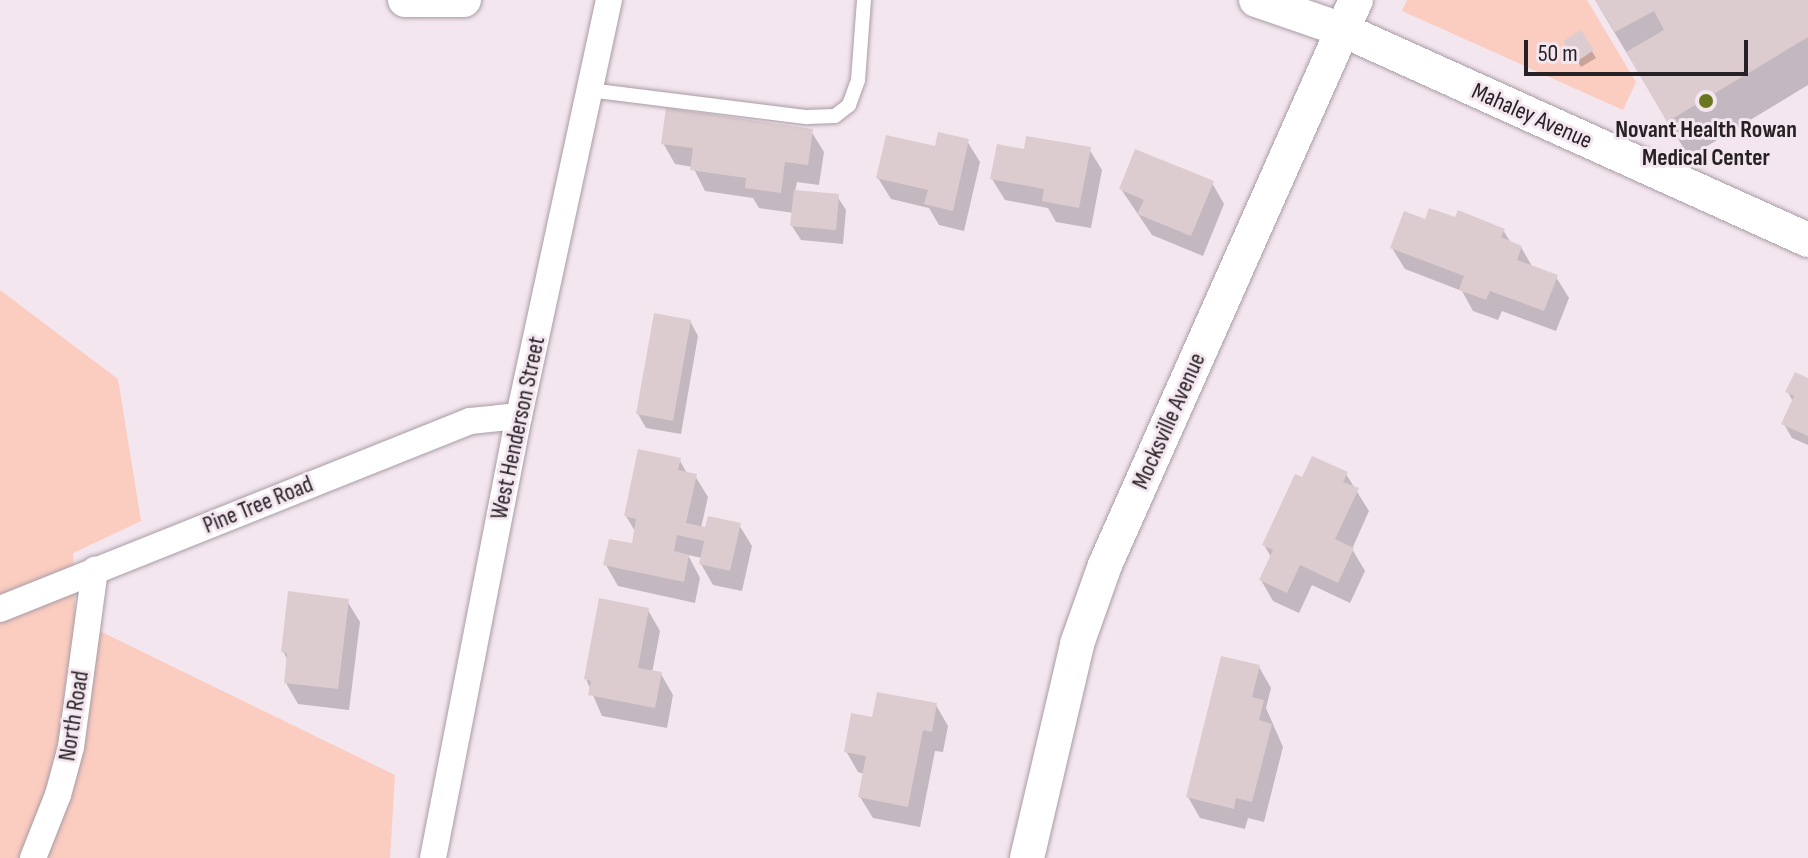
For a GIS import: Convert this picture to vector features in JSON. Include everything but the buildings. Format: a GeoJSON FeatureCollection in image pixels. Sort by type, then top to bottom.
{"type":"FeatureCollection","features":[{"type":"Feature","properties":{"kind":"street"},"geometry":{"type":"LineString","coordinates":[[405,0],[464,0]]}},
{"type":"Feature","properties":{"kind":"street","name":"West Henderson Street"},"geometry":{"type":"LineString","coordinates":[[433,858],[519,416],[609,0]]}},
{"type":"Feature","properties":{"kind":"street","name":"Mahaley Avenue"},"geometry":{"type":"LineString","coordinates":[[1256,0],[1349,15],[1808,240]]}},
{"type":"Feature","properties":{"kind":"street","name":"Mocksville Avenue"},"geometry":{"type":"LineString","coordinates":[[1027,858],[1077,644],[1105,565],[1349,15]]}},
{"type":"Feature","properties":{"kind":"street","name":"Pine Tree Road"},"geometry":{"type":"LineString","coordinates":[[0,609],[470,421],[519,416]]}},
{"type":"Feature","properties":{"kind":"street","name":"North Road"},"geometry":{"type":"LineString","coordinates":[[33,858],[58,795],[71,747],[95,570]]}},
{"type":"Feature","properties":{"kind":"lane"},"geometry":{"type":"LineString","coordinates":[[589,90],[807,117],[835,116],[849,105],[858,80],[864,0]]}},
{"type":"Feature","properties":{"kind":"shaded area"},"geometry":{"type":"Polygon","coordinates":[[[1407,0],[1587,0],[1636,82],[1623,110],[1402,11],[1407,0]]]}},
{"type":"Feature","properties":{"kind":"shaded area"},"geometry":{"type":"Polygon","coordinates":[[[0,290],[118,379],[141,521],[73,553],[75,619],[395,775],[390,858],[0,858],[0,290]]]}},
{"type":"Feature","properties":{"kind":"place","name":"Novant Health Rowan Medical Center"},"geometry":{"type":"Point","coordinates":[1706,101]}}]}
